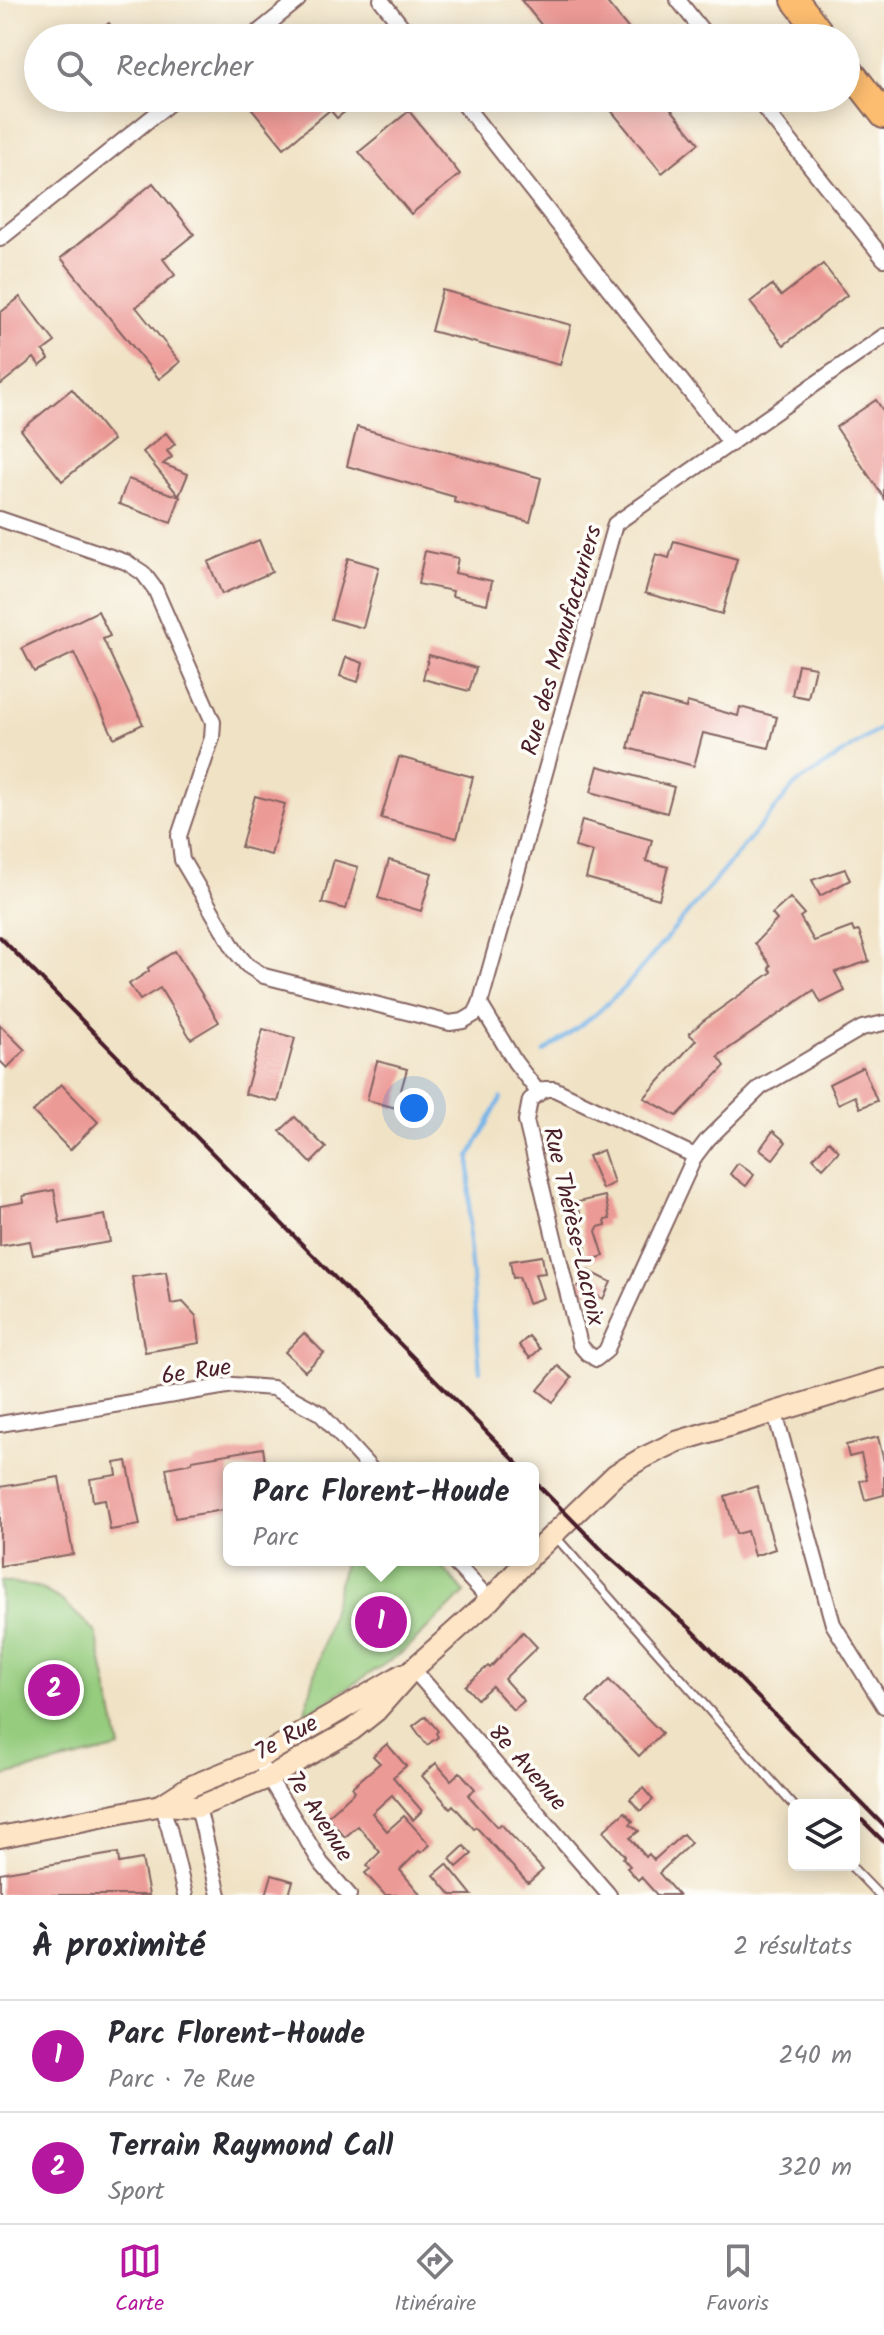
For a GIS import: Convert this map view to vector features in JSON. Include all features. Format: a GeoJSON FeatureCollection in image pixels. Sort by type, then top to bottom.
{"type":"FeatureCollection","features":[{"type":"Feature","properties":{"kind":"highway"},"geometry":{"type":"LineString","coordinates":[[795,0],[813,24]]}},
{"type":"Feature","properties":{"kind":"highway"},"geometry":{"type":"LineString","coordinates":[[860,84],[884,115]]}},
{"type":"Feature","properties":{"kind":"main road"},"geometry":{"type":"LineString","coordinates":[[539,1548],[616,1474],[641,1459],[676,1442],[884,1379]]}},
{"type":"Feature","properties":{"kind":"main road","name":"7e Rue"},"geometry":{"type":"LineString","coordinates":[[0,1837],[161,1805],[198,1807],[268,1778],[352,1730],[376,1711],[413,1669],[490,1600],[521,1566]]}},
{"type":"Feature","properties":{"kind":"main road","name":"7e Rue"},"geometry":{"type":"LineString","coordinates":[[161,1805],[189,1787],[257,1759],[413,1669]]}},
{"type":"Feature","properties":{"kind":"street"},"geometry":{"type":"LineString","coordinates":[[268,24],[298,0]]}},
{"type":"Feature","properties":{"kind":"street"},"geometry":{"type":"LineString","coordinates":[[381,0],[400,24]]}},
{"type":"Feature","properties":{"kind":"street"},"geometry":{"type":"LineString","coordinates":[[678,0],[697,24]]}},
{"type":"Feature","properties":{"kind":"street"},"geometry":{"type":"LineString","coordinates":[[0,239],[159,112]]}},
{"type":"Feature","properties":{"kind":"street"},"geometry":{"type":"LineString","coordinates":[[470,112],[731,444]]}},
{"type":"Feature","properties":{"kind":"street"},"geometry":{"type":"LineString","coordinates":[[767,112],[884,259]]}},
{"type":"Feature","properties":{"kind":"street","name":"Rue des Manufacturiers"},"geometry":{"type":"LineString","coordinates":[[480,1004],[615,524],[884,336]]}},
{"type":"Feature","properties":{"kind":"street"},"geometry":{"type":"LineString","coordinates":[[0,519],[126,562],[143,573],[155,589],[213,722],[212,738],[179,836],[179,848],[182,860],[236,952],[247,965],[264,976],[450,1023],[463,1021],[475,1014],[480,1004]]}},
{"type":"Feature","properties":{"kind":"street"},"geometry":{"type":"LineString","coordinates":[[480,1004],[515,1062],[538,1092]]}},
{"type":"Feature","properties":{"kind":"street","name":"Rue Thérèse-Lacroix"},"geometry":{"type":"LineString","coordinates":[[695,1156],[554,1089],[538,1092],[530,1100],[526,1121],[580,1345],[596,1359],[606,1351],[695,1156],[708,1139],[761,1087],[862,1028],[884,1023]]}},
{"type":"Feature","properties":{"kind":"street","name":"6e Rue"},"geometry":{"type":"LineString","coordinates":[[0,1424],[233,1385],[273,1388],[320,1413],[365,1462]]}},
{"type":"Feature","properties":{"kind":"street"},"geometry":{"type":"LineString","coordinates":[[775,1413],[833,1624],[884,1706]]}},
{"type":"Feature","properties":{"kind":"street"},"geometry":{"type":"LineString","coordinates":[[539,1538],[553,1534]]}},
{"type":"Feature","properties":{"kind":"street"},"geometry":{"type":"LineString","coordinates":[[458,1566],[490,1600]]}},
{"type":"Feature","properties":{"kind":"street","name":"8e Avenue"},"geometry":{"type":"LineString","coordinates":[[413,1669],[609,1895]]}},
{"type":"Feature","properties":{"kind":"street","name":"7e Avenue"},"geometry":{"type":"LineString","coordinates":[[257,1759],[321,1863],[349,1895]]}},
{"type":"Feature","properties":{"kind":"street"},"geometry":{"type":"LineString","coordinates":[[161,1805],[185,1895]]}},
{"type":"Feature","properties":{"kind":"street"},"geometry":{"type":"LineString","coordinates":[[198,1807],[219,1895]]}},
{"type":"Feature","properties":{"kind":"lane"},"geometry":{"type":"LineString","coordinates":[[553,1534],[788,1799]]}},
{"type":"Feature","properties":{"kind":"lane"},"geometry":{"type":"LineString","coordinates":[[856,1871],[879,1895]]}},
{"type":"Feature","properties":{"kind":"green space"},"geometry":{"type":"Polygon","coordinates":[[[343,1566],[441,1566],[465,1593],[403,1652],[304,1716],[343,1566]]]}},
{"type":"Feature","properties":{"kind":"green space"},"geometry":{"type":"Polygon","coordinates":[[[0,1581],[37,1587],[60,1599],[96,1632],[120,1748],[0,1777],[0,1581]]]}},
{"type":"Feature","properties":{"kind":"building"},"geometry":{"type":"Polygon","coordinates":[[[521,0],[605,0],[625,24],[541,24],[521,0]]]}},
{"type":"Feature","properties":{"kind":"building"},"geometry":{"type":"Polygon","coordinates":[[[255,112],[328,112],[284,148],[255,112]]]}},
{"type":"Feature","properties":{"kind":"building"},"geometry":{"type":"Polygon","coordinates":[[[410,112],[460,174],[411,214],[359,152],[410,112]]]}},
{"type":"Feature","properties":{"kind":"building"},"geometry":{"type":"Polygon","coordinates":[[[612,112],[674,112],[699,143],[662,173],[612,112]]]}},
{"type":"Feature","properties":{"kind":"building"},"geometry":{"type":"Polygon","coordinates":[[[153,183],[194,234],[163,259],[175,275],[136,307],[180,362],[159,379],[61,258],[153,183]]]}},
{"type":"Feature","properties":{"kind":"building"},"geometry":{"type":"Polygon","coordinates":[[[823,264],[847,295],[784,345],[750,302],[772,285],[781,296],[823,264]]]}},
{"type":"Feature","properties":{"kind":"building"},"geometry":{"type":"Polygon","coordinates":[[[442,290],[571,325],[560,365],[431,331],[442,290]]]}},
{"type":"Feature","properties":{"kind":"building"},"geometry":{"type":"Polygon","coordinates":[[[20,297],[55,342],[43,351],[49,359],[40,366],[34,358],[0,385],[0,313],[20,297]]]}},
{"type":"Feature","properties":{"kind":"building"},"geometry":{"type":"Polygon","coordinates":[[[72,389],[113,440],[62,481],[21,430],[72,389]]]}},
{"type":"Feature","properties":{"kind":"building"},"geometry":{"type":"Polygon","coordinates":[[[876,400],[884,412],[884,498],[836,427],[876,400]]]}},
{"type":"Feature","properties":{"kind":"building"},"geometry":{"type":"Polygon","coordinates":[[[357,427],[541,478],[530,522],[454,502],[455,497],[347,466],[357,427]]]}},
{"type":"Feature","properties":{"kind":"building"},"geometry":{"type":"Polygon","coordinates":[[[166,433],[175,444],[167,451],[172,457],[163,464],[188,474],[179,496],[143,452],[166,433]]]}},
{"type":"Feature","properties":{"kind":"building"},"geometry":{"type":"Polygon","coordinates":[[[128,479],[180,497],[171,523],[119,504],[128,479]]]}},
{"type":"Feature","properties":{"kind":"building"},"geometry":{"type":"Polygon","coordinates":[[[259,540],[272,572],[222,594],[208,562],[259,540]]]}},
{"type":"Feature","properties":{"kind":"building"},"geometry":{"type":"Polygon","coordinates":[[[674,541],[737,559],[722,614],[645,593],[656,554],[669,558],[674,541]]]}},
{"type":"Feature","properties":{"kind":"building"},"geometry":{"type":"Polygon","coordinates":[[[425,551],[458,558],[455,573],[492,581],[487,604],[452,596],[453,591],[418,584],[425,551]]]}},
{"type":"Feature","properties":{"kind":"building"},"geometry":{"type":"Polygon","coordinates":[[[348,558],[379,567],[363,628],[331,619],[348,558]]]}},
{"type":"Feature","properties":{"kind":"building"},"geometry":{"type":"Polygon","coordinates":[[[98,611],[110,636],[103,639],[143,724],[114,738],[74,653],[34,672],[22,648],[98,611]]]}},
{"type":"Feature","properties":{"kind":"building"},"geometry":{"type":"Polygon","coordinates":[[[429,655],[476,668],[469,691],[423,679],[429,655]]]}},
{"type":"Feature","properties":{"kind":"building"},"geometry":{"type":"Polygon","coordinates":[[[346,657],[363,663],[358,682],[340,676],[346,657]]]}},
{"type":"Feature","properties":{"kind":"building"},"geometry":{"type":"Polygon","coordinates":[[[798,664],[815,667],[808,698],[792,695],[798,664]]]}},
{"type":"Feature","properties":{"kind":"building"},"geometry":{"type":"Polygon","coordinates":[[[642,696],[686,708],[687,702],[738,716],[740,707],[777,717],[769,748],[703,733],[694,766],[628,748],[642,696]]]}},
{"type":"Feature","properties":{"kind":"building"},"geometry":{"type":"Polygon","coordinates":[[[399,757],[473,777],[457,838],[381,818],[399,757]]]}},
{"type":"Feature","properties":{"kind":"building"},"geometry":{"type":"Polygon","coordinates":[[[598,766],[674,787],[667,813],[591,792],[598,766]]]}},
{"type":"Feature","properties":{"kind":"building"},"geometry":{"type":"Polygon","coordinates":[[[255,796],[285,804],[271,855],[241,847],[255,796]]]}},
{"type":"Feature","properties":{"kind":"building"},"geometry":{"type":"Polygon","coordinates":[[[582,820],[652,840],[646,861],[668,867],[659,899],[586,878],[593,852],[575,847],[582,820]]]}},
{"type":"Feature","properties":{"kind":"building"},"geometry":{"type":"Polygon","coordinates":[[[334,860],[358,867],[346,909],[322,903],[334,860]]]}},
{"type":"Feature","properties":{"kind":"building"},"geometry":{"type":"Polygon","coordinates":[[[389,860],[432,873],[421,911],[378,898],[389,860]]]}},
{"type":"Feature","properties":{"kind":"building"},"geometry":{"type":"Polygon","coordinates":[[[845,869],[850,880],[820,896],[812,880],[845,869]]]}},
{"type":"Feature","properties":{"kind":"building"},"geometry":{"type":"Polygon","coordinates":[[[790,898],[804,914],[800,917],[814,941],[852,927],[854,932],[859,931],[869,961],[835,972],[845,991],[821,1003],[814,990],[718,1056],[725,1066],[677,1116],[644,1098],[696,1040],[689,1034],[772,972],[755,943],[777,920],[772,914],[790,898]]]}},
{"type":"Feature","properties":{"kind":"building"},"geometry":{"type":"Polygon","coordinates":[[[175,951],[219,1022],[191,1039],[160,988],[140,1000],[129,984],[175,951]]]}},
{"type":"Feature","properties":{"kind":"building"},"geometry":{"type":"Polygon","coordinates":[[[0,1025],[25,1050],[7,1068],[0,1061],[0,1025]]]}},
{"type":"Feature","properties":{"kind":"building"},"geometry":{"type":"Polygon","coordinates":[[[263,1029],[295,1038],[278,1102],[245,1094],[263,1029]]]}},
{"type":"Feature","properties":{"kind":"building"},"geometry":{"type":"Polygon","coordinates":[[[377,1061],[407,1069],[396,1108],[367,1100],[377,1061]]]}},
{"type":"Feature","properties":{"kind":"building"},"geometry":{"type":"Polygon","coordinates":[[[863,1067],[877,1101],[860,1108],[855,1096],[838,1104],[829,1084],[863,1067]]]}},
{"type":"Feature","properties":{"kind":"building"},"geometry":{"type":"Polygon","coordinates":[[[61,1084],[98,1122],[70,1150],[33,1112],[61,1084]]]}},
{"type":"Feature","properties":{"kind":"building"},"geometry":{"type":"Polygon","coordinates":[[[295,1117],[326,1148],[311,1163],[280,1131],[295,1117]]]}},
{"type":"Feature","properties":{"kind":"building"},"geometry":{"type":"Polygon","coordinates":[[[773,1131],[786,1142],[773,1159],[760,1149],[773,1131]]]}},
{"type":"Feature","properties":{"kind":"building"},"geometry":{"type":"Polygon","coordinates":[[[829,1141],[839,1151],[823,1168],[813,1158],[829,1141]]]}},
{"type":"Feature","properties":{"kind":"building"},"geometry":{"type":"Polygon","coordinates":[[[603,1150],[614,1183],[602,1189],[588,1156],[603,1150]]]}},
{"type":"Feature","properties":{"kind":"building"},"geometry":{"type":"Polygon","coordinates":[[[738,1163],[754,1175],[746,1186],[730,1174],[738,1163]]]}},
{"type":"Feature","properties":{"kind":"building"},"geometry":{"type":"Polygon","coordinates":[[[54,1190],[60,1223],[105,1215],[110,1242],[33,1255],[30,1241],[0,1246],[0,1206],[24,1202],[23,1196],[54,1190]]]}},
{"type":"Feature","properties":{"kind":"building"},"geometry":{"type":"Polygon","coordinates":[[[605,1196],[610,1219],[605,1220],[606,1225],[598,1227],[596,1231],[604,1256],[588,1261],[578,1202],[605,1196]]]}},
{"type":"Feature","properties":{"kind":"building"},"geometry":{"type":"Polygon","coordinates":[[[542,1256],[545,1273],[535,1274],[543,1298],[528,1303],[519,1277],[513,1278],[510,1261],[542,1256]]]}},
{"type":"Feature","properties":{"kind":"building"},"geometry":{"type":"Polygon","coordinates":[[[587,1270],[611,1282],[603,1299],[578,1287],[587,1270]]]}},
{"type":"Feature","properties":{"kind":"building"},"geometry":{"type":"Polygon","coordinates":[[[166,1272],[171,1304],[183,1302],[196,1316],[200,1343],[145,1352],[132,1277],[166,1272]]]}},
{"type":"Feature","properties":{"kind":"building"},"geometry":{"type":"Polygon","coordinates":[[[304,1333],[324,1353],[305,1371],[285,1352],[304,1333]]]}},
{"type":"Feature","properties":{"kind":"building"},"geometry":{"type":"Polygon","coordinates":[[[529,1336],[540,1349],[530,1358],[519,1345],[529,1336]]]}},
{"type":"Feature","properties":{"kind":"building"},"geometry":{"type":"Polygon","coordinates":[[[558,1366],[572,1378],[553,1402],[538,1390],[558,1366]]]}},
{"type":"Feature","properties":{"kind":"building"},"geometry":{"type":"Polygon","coordinates":[[[878,1437],[884,1462],[884,1495],[865,1500],[860,1481],[867,1479],[861,1454],[849,1457],[846,1445],[878,1437]]]}},
{"type":"Feature","properties":{"kind":"building"},"geometry":{"type":"Polygon","coordinates":[[[263,1448],[265,1462],[223,1462],[223,1510],[175,1518],[166,1468],[192,1463],[192,1460],[263,1448]]]}},
{"type":"Feature","properties":{"kind":"building"},"geometry":{"type":"Polygon","coordinates":[[[127,1461],[140,1525],[110,1530],[105,1499],[93,1501],[90,1479],[117,1475],[115,1463],[127,1461]]]}},
{"type":"Feature","properties":{"kind":"building"},"geometry":{"type":"Polygon","coordinates":[[[59,1477],[73,1554],[0,1566],[0,1487],[59,1477]]]}},
{"type":"Feature","properties":{"kind":"building"},"geometry":{"type":"Polygon","coordinates":[[[757,1486],[775,1549],[754,1556],[747,1531],[736,1534],[725,1496],[757,1486]]]}},
{"type":"Feature","properties":{"kind":"building"},"geometry":{"type":"Polygon","coordinates":[[[523,1632],[537,1647],[504,1679],[524,1701],[513,1710],[492,1686],[477,1699],[465,1686],[488,1666],[490,1668],[523,1632]]]}},
{"type":"Feature","properties":{"kind":"building"},"geometry":{"type":"Polygon","coordinates":[[[609,1680],[662,1733],[639,1756],[587,1702],[609,1680]]]}},
{"type":"Feature","properties":{"kind":"building"},"geometry":{"type":"Polygon","coordinates":[[[426,1716],[438,1731],[438,1737],[427,1745],[413,1726],[426,1716]]]}},
{"type":"Feature","properties":{"kind":"building"},"geometry":{"type":"Polygon","coordinates":[[[387,1744],[406,1766],[393,1777],[422,1811],[413,1820],[392,1795],[372,1813],[387,1831],[404,1816],[430,1845],[421,1853],[419,1851],[400,1870],[421,1895],[385,1895],[365,1873],[370,1869],[367,1865],[380,1852],[358,1826],[345,1837],[327,1817],[355,1791],[352,1787],[380,1763],[373,1756],[387,1744]]]}},
{"type":"Feature","properties":{"kind":"building"},"geometry":{"type":"Polygon","coordinates":[[[436,1763],[451,1780],[460,1772],[475,1789],[468,1795],[497,1827],[501,1824],[543,1870],[528,1883],[476,1827],[474,1829],[453,1805],[450,1808],[422,1776],[436,1763]]]}},
{"type":"Feature","properties":{"kind":"building"},"geometry":{"type":"Polygon","coordinates":[[[643,1788],[653,1800],[640,1811],[630,1799],[643,1788]]]}},
{"type":"Feature","properties":{"kind":"building"},"geometry":{"type":"Polygon","coordinates":[[[625,1812],[633,1821],[630,1824],[639,1831],[630,1838],[646,1857],[649,1854],[654,1860],[683,1834],[691,1843],[659,1873],[678,1895],[657,1895],[641,1877],[638,1880],[627,1868],[630,1866],[623,1858],[625,1856],[603,1831],[625,1812]]]}},
{"type":"Feature","properties":{"kind":"building"},"geometry":{"type":"Polygon","coordinates":[[[464,1846],[472,1854],[457,1867],[450,1859],[464,1846]]]}},
{"type":"Feature","properties":{"kind":"building"},"geometry":{"type":"Polygon","coordinates":[[[118,1853],[119,1863],[142,1859],[149,1895],[0,1895],[0,1873],[118,1853]]]}},
{"type":"Feature","properties":{"kind":"building"},"geometry":{"type":"Polygon","coordinates":[[[447,1864],[472,1895],[451,1895],[434,1875],[447,1864]]]}},
{"type":"Feature","properties":{"kind":"building"},"geometry":{"type":"Polygon","coordinates":[[[272,1875],[293,1881],[289,1895],[266,1895],[272,1875]]]}},
{"type":"Feature","properties":{"kind":"waterway"},"geometry":{"type":"LineString","coordinates":[[544,1052],[596,1014],[628,984],[795,785],[884,726]]}},
{"type":"Feature","properties":{"kind":"waterway"},"geometry":{"type":"LineString","coordinates":[[480,1371],[469,1242],[470,1156],[501,1098]]}},
{"type":"Feature","properties":{"kind":"railway"},"geometry":{"type":"LineString","coordinates":[[0,937],[516,1462]]}},
{"type":"Feature","properties":{"kind":"railway"},"geometry":{"type":"LineString","coordinates":[[539,1486],[609,1557],[690,1628],[884,1826]]}},
{"type":"Feature","properties":{"kind":"railway"},"geometry":{"type":"LineString","coordinates":[[862,1820],[884,1842]]}},
{"type":"Feature","properties":{"kind":"place","name":"Parc Florent-Houde"},"geometry":{"type":"Point","coordinates":[381,1622]}},
{"type":"Feature","properties":{"kind":"place","name":"Terrain Raymond Call"},"geometry":{"type":"Point","coordinates":[54,1690]}}]}
